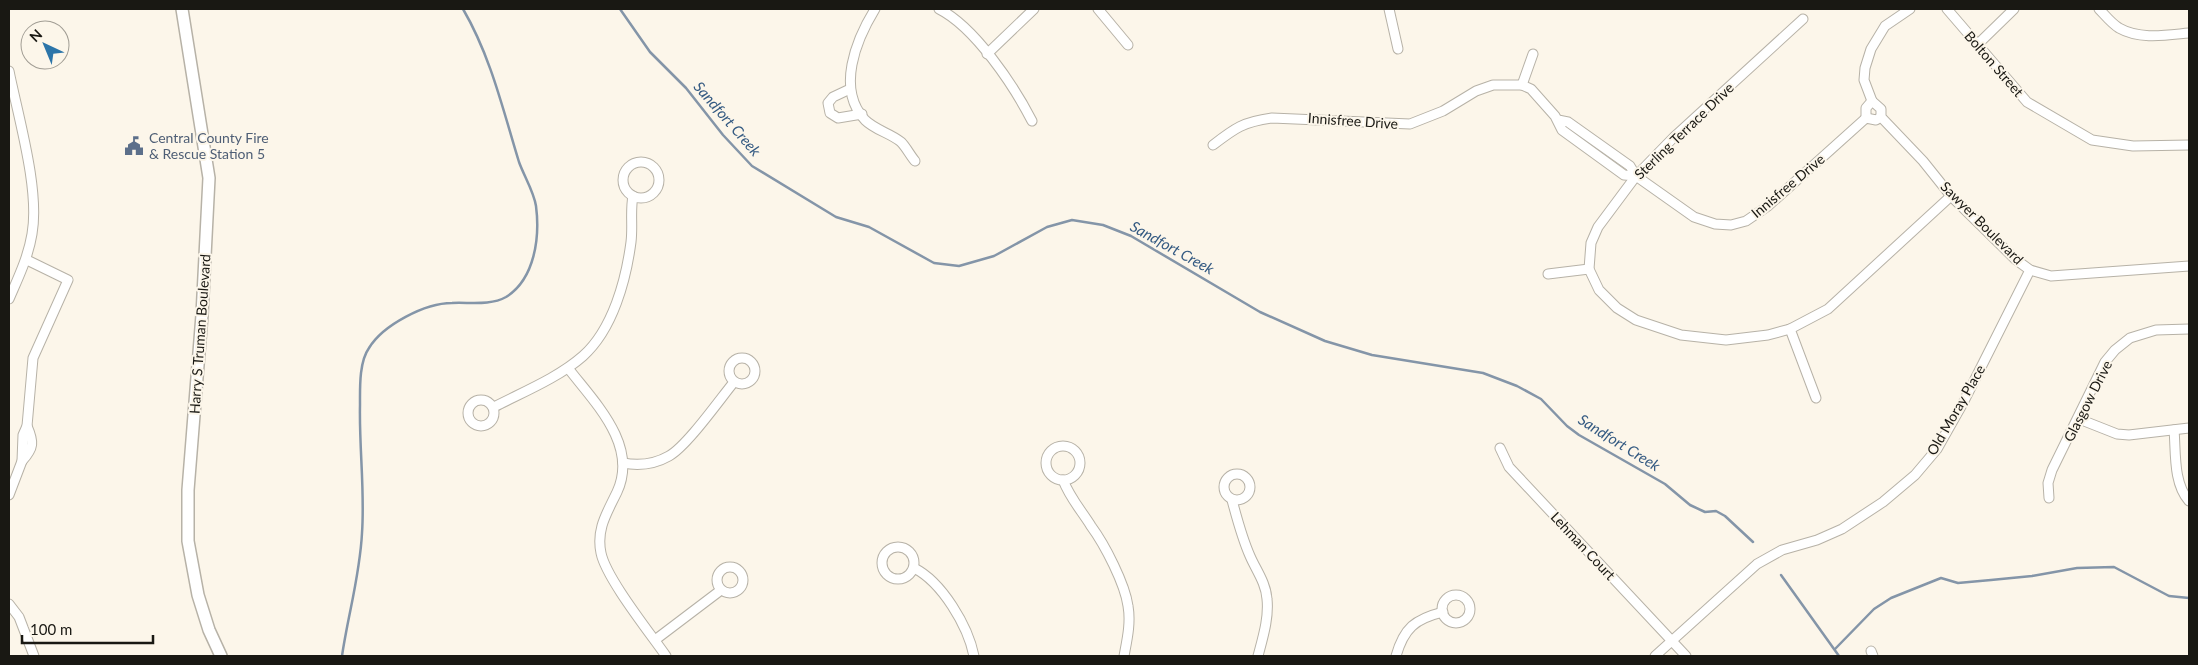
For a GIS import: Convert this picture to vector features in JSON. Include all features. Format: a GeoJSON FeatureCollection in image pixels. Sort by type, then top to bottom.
{"type":"FeatureCollection","features":[{"type":"Feature","properties":{"kind":"main road","name":"Harry S Truman Boulevard"},"geometry":{"type":"LineString","coordinates":[[182,9],[209,178],[202,315],[188,490],[188,541],[198,594],[209,630],[221,656]]}},
{"type":"Feature","properties":{"kind":"street"},"geometry":{"type":"LineString","coordinates":[[875,9],[868,20],[853,61],[850,89],[862,114],[878,130],[901,142],[915,161]]}},
{"type":"Feature","properties":{"kind":"street"},"geometry":{"type":"LineString","coordinates":[[939,9],[952,16],[964,27],[987,54],[1020,97],[1032,121]]}},
{"type":"Feature","properties":{"kind":"street"},"geometry":{"type":"LineString","coordinates":[[987,54],[1034,9]]}},
{"type":"Feature","properties":{"kind":"street"},"geometry":{"type":"LineString","coordinates":[[1098,9],[1128,45]]}},
{"type":"Feature","properties":{"kind":"street"},"geometry":{"type":"LineString","coordinates":[[1389,9],[1398,49]]}},
{"type":"Feature","properties":{"kind":"street","name":"Sawyer Boulevard"},"geometry":{"type":"LineString","coordinates":[[1910,9],[1885,26],[1872,49],[1865,68],[1864,80],[1872,101],[1881,109],[1881,117],[1923,161],[1951,196],[2015,259],[2030,270],[2051,276],[2189,266]]}},
{"type":"Feature","properties":{"kind":"street","name":"Bolton Street"},"geometry":{"type":"LineString","coordinates":[[1947,9],[2027,102],[2092,140],[2134,146],[2189,145]]}},
{"type":"Feature","properties":{"kind":"street"},"geometry":{"type":"LineString","coordinates":[[1977,45],[2014,9]]}},
{"type":"Feature","properties":{"kind":"street"},"geometry":{"type":"LineString","coordinates":[[2098,9],[2118,27],[2128,32],[2153,36],[2189,33]]}},
{"type":"Feature","properties":{"kind":"street","name":"Sterling Terrace Drive"},"geometry":{"type":"LineString","coordinates":[[1589,269],[1591,243],[1598,227],[1636,176],[1674,137],[1803,19]]}},
{"type":"Feature","properties":{"kind":"street"},"geometry":{"type":"LineString","coordinates":[[1522,85],[1533,54]]}},
{"type":"Feature","properties":{"kind":"street"},"geometry":{"type":"LineString","coordinates":[[9,71],[33,190],[34,214],[26,260],[9,299]]}},
{"type":"Feature","properties":{"kind":"street","name":"Innisfree Drive"},"geometry":{"type":"LineString","coordinates":[[1212,145],[1238,126],[1254,120],[1272,118],[1410,124],[1443,111],[1476,91],[1493,85],[1522,85],[1531,89],[1558,120],[1568,122],[1630,166],[1636,176],[1694,217],[1715,224],[1731,225],[1746,221],[1768,206],[1866,118]]}},
{"type":"Feature","properties":{"kind":"street"},"geometry":{"type":"LineString","coordinates":[[850,89],[832,97],[828,103],[830,113],[838,118],[862,114]]}},
{"type":"Feature","properties":{"kind":"street"},"geometry":{"type":"LineString","coordinates":[[1872,101],[1866,108],[1866,118],[1876,120],[1881,117]]}},
{"type":"Feature","properties":{"kind":"street"},"geometry":{"type":"LineString","coordinates":[[635,163],[646,163],[656,170],[658,175],[657,186],[650,195],[645,197],[633,196],[625,188],[623,182],[626,171],[635,163]]}},
{"type":"Feature","properties":{"kind":"street"},"geometry":{"type":"LineString","coordinates":[[494,408],[568,368],[584,355],[599,337],[616,305],[631,242],[633,196]]}},
{"type":"Feature","properties":{"kind":"street"},"geometry":{"type":"LineString","coordinates":[[1548,274],[1589,269],[1599,290],[1617,308],[1636,320],[1681,335],[1726,340],[1768,335],[1790,329],[1828,309],[1951,196]]}},
{"type":"Feature","properties":{"kind":"street"},"geometry":{"type":"LineString","coordinates":[[9,495],[22,461],[23,435],[27,426],[33,358],[68,280],[26,260]]}},
{"type":"Feature","properties":{"kind":"street","name":"Old Moray Place"},"geometry":{"type":"LineString","coordinates":[[1655,656],[1757,564],[1782,550],[1817,540],[1842,529],[1883,502],[1916,475],[1937,449],[1963,403],[2030,270]]}},
{"type":"Feature","properties":{"kind":"street"},"geometry":{"type":"LineString","coordinates":[[1790,329],[1816,398]]}},
{"type":"Feature","properties":{"kind":"street","name":"Glasgow Drive"},"geometry":{"type":"LineString","coordinates":[[2048,498],[2048,483],[2052,470],[2079,419],[2105,362],[2130,338],[2156,330],[2189,329]]}},
{"type":"Feature","properties":{"kind":"street"},"geometry":{"type":"LineString","coordinates":[[568,368],[614,430],[621,449],[623,463],[622,478],[601,524],[599,538],[601,555],[613,579],[666,656]]}},
{"type":"Feature","properties":{"kind":"street"},"geometry":{"type":"LineString","coordinates":[[623,463],[642,464],[670,455],[734,382]]}},
{"type":"Feature","properties":{"kind":"street"},"geometry":{"type":"LineString","coordinates":[[2079,419],[2117,434],[2129,435],[2189,428]]}},
{"type":"Feature","properties":{"kind":"street"},"geometry":{"type":"LineString","coordinates":[[2174,430],[2180,485],[2189,501]]}},
{"type":"Feature","properties":{"kind":"street","name":"Lehman Court"},"geometry":{"type":"LineString","coordinates":[[1500,448],[1509,467],[1686,656]]}},
{"type":"Feature","properties":{"kind":"street"},"geometry":{"type":"LineString","coordinates":[[1063,480],[1068,495],[1092,526],[1108,556],[1128,606],[1129,630],[1124,656]]}},
{"type":"Feature","properties":{"kind":"street"},"geometry":{"type":"LineString","coordinates":[[1232,500],[1242,535],[1261,576],[1267,596],[1266,626],[1258,656]]}},
{"type":"Feature","properties":{"kind":"street"},"geometry":{"type":"LineString","coordinates":[[914,568],[922,572],[953,607],[966,627],[974,656]]}},
{"type":"Feature","properties":{"kind":"street"},"geometry":{"type":"LineString","coordinates":[[655,640],[721,590]]}},
{"type":"Feature","properties":{"kind":"street"},"geometry":{"type":"LineString","coordinates":[[9,604],[19,617],[34,656]]}},
{"type":"Feature","properties":{"kind":"street"},"geometry":{"type":"LineString","coordinates":[[1396,656],[1401,639],[1406,632],[1425,616],[1443,612]]}},
{"type":"Feature","properties":{"kind":"waterway"},"geometry":{"type":"LineString","coordinates":[[342,656],[361,549],[363,501],[360,391],[363,360],[375,339],[394,324],[418,311],[441,304],[486,303],[506,297],[523,280],[529,268],[536,244],[537,218],[533,195],[519,162],[489,65],[463,9]]}},
{"type":"Feature","properties":{"kind":"waterway","name":"Sandfort Creek"},"geometry":{"type":"LineString","coordinates":[[620,9],[650,52],[686,88],[723,135],[752,166],[836,217],[869,227],[934,263],[959,266],[994,256],[1047,227],[1072,220],[1103,225],[1131,236],[1260,312],[1325,341],[1372,355],[1483,373],[1517,386],[1541,399],[1567,426],[1579,435],[1665,484],[1690,505],[1705,512],[1716,511],[1725,516],[1753,542]]}},
{"type":"Feature","properties":{"kind":"waterway"},"geometry":{"type":"LineString","coordinates":[[1835,649],[1874,609],[1891,598],[1941,578],[1958,583],[2032,576],[2077,568],[2114,567],[2169,596],[2189,598]]}},
{"type":"Feature","properties":{"kind":"waterway","name":"Sandfort Creek"},"geometry":{"type":"LineString","coordinates":[[1781,575],[1839,656]]}},
{"type":"Feature","properties":{"kind":"place","name":"Central County Fire & Rescue Station 5"},"geometry":{"type":"Point","coordinates":[134,146]}}]}
